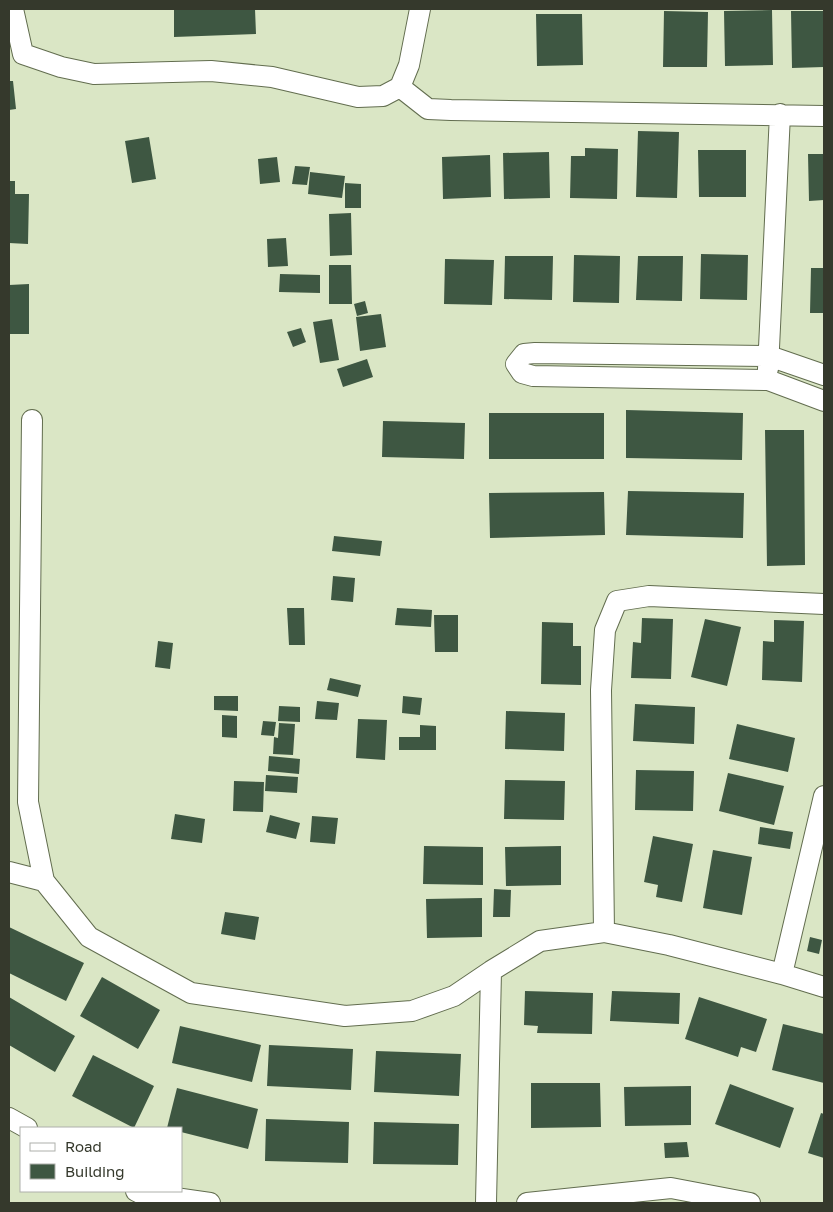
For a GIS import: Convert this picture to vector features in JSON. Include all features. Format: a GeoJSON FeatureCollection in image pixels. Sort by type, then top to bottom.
{"type":"FeatureCollection","features":[{"type":"Feature","properties":{"kind":"street"},"geometry":{"type":"LineString","coordinates":[[13,9],[23,54],[61,68],[94,74],[211,71],[272,77],[358,97],[383,96],[400,87],[409,65],[420,9]]}},
{"type":"Feature","properties":{"kind":"street"},"geometry":{"type":"LineString","coordinates":[[400,87],[428,108],[452,110],[824,116]]}},
{"type":"Feature","properties":{"kind":"street"},"geometry":{"type":"LineString","coordinates":[[768,380],[780,114]]}},
{"type":"Feature","properties":{"kind":"street"},"geometry":{"type":"LineString","coordinates":[[824,375],[770,356],[535,353],[524,354],[516,364],[522,372],[533,376],[768,380],[824,401]]}},
{"type":"Feature","properties":{"kind":"street"},"geometry":{"type":"LineString","coordinates":[[32,420],[28,802],[44,881],[89,937],[191,993],[345,1016],[412,1011],[454,996],[540,941],[604,932],[668,945],[782,974],[824,987]]}},
{"type":"Feature","properties":{"kind":"street"},"geometry":{"type":"LineString","coordinates":[[604,932],[601,690],[605,630],[616,601],[649,596],[824,604]]}},
{"type":"Feature","properties":{"kind":"street"},"geometry":{"type":"LineString","coordinates":[[782,974],[824,796]]}},
{"type":"Feature","properties":{"kind":"street"},"geometry":{"type":"LineString","coordinates":[[9,872],[44,881]]}},
{"type":"Feature","properties":{"kind":"street"},"geometry":{"type":"LineString","coordinates":[[486,1203],[491,971]]}},
{"type":"Feature","properties":{"kind":"street"},"geometry":{"type":"LineString","coordinates":[[9,1118],[25,1127]]}},
{"type":"Feature","properties":{"kind":"street"},"geometry":{"type":"LineString","coordinates":[[527,1203],[671,1188],[750,1203]]}},
{"type":"Feature","properties":{"kind":"street"},"geometry":{"type":"LineString","coordinates":[[138,1192],[210,1203]]}},
{"type":"Feature","properties":{"kind":"building"},"geometry":{"type":"Polygon","coordinates":[[[174,9],[255,9],[256,34],[174,37],[174,9]]]}},
{"type":"Feature","properties":{"kind":"building"},"geometry":{"type":"Polygon","coordinates":[[[772,10],[773,65],[725,66],[724,11],[772,10]]]}},
{"type":"Feature","properties":{"kind":"building"},"geometry":{"type":"Polygon","coordinates":[[[664,11],[708,12],[707,67],[663,67],[664,11]]]}},
{"type":"Feature","properties":{"kind":"building"},"geometry":{"type":"Polygon","coordinates":[[[791,11],[824,11],[824,67],[792,68],[791,11]]]}},
{"type":"Feature","properties":{"kind":"building"},"geometry":{"type":"Polygon","coordinates":[[[536,14],[582,14],[583,65],[537,66],[536,14]]]}},
{"type":"Feature","properties":{"kind":"building"},"geometry":{"type":"Polygon","coordinates":[[[9,81],[13,81],[16,109],[9,110],[9,81]]]}},
{"type":"Feature","properties":{"kind":"building"},"geometry":{"type":"Polygon","coordinates":[[[638,131],[679,132],[677,198],[636,197],[638,131]]]}},
{"type":"Feature","properties":{"kind":"building"},"geometry":{"type":"Polygon","coordinates":[[[149,137],[156,179],[132,183],[125,141],[149,137]]]}},
{"type":"Feature","properties":{"kind":"building"},"geometry":{"type":"Polygon","coordinates":[[[585,148],[618,149],[617,199],[570,198],[571,156],[585,156],[585,148]]]}},
{"type":"Feature","properties":{"kind":"building"},"geometry":{"type":"Polygon","coordinates":[[[698,150],[746,150],[746,197],[699,197],[698,150]]]}},
{"type":"Feature","properties":{"kind":"building"},"geometry":{"type":"Polygon","coordinates":[[[549,152],[550,198],[504,199],[503,153],[549,152]]]}},
{"type":"Feature","properties":{"kind":"building"},"geometry":{"type":"Polygon","coordinates":[[[808,154],[824,154],[824,200],[809,201],[808,154]]]}},
{"type":"Feature","properties":{"kind":"building"},"geometry":{"type":"Polygon","coordinates":[[[490,155],[491,197],[443,199],[442,157],[490,155]]]}},
{"type":"Feature","properties":{"kind":"building"},"geometry":{"type":"Polygon","coordinates":[[[277,157],[280,182],[260,184],[258,159],[277,157]]]}},
{"type":"Feature","properties":{"kind":"building"},"geometry":{"type":"Polygon","coordinates":[[[295,166],[310,167],[307,185],[292,184],[295,166]]]}},
{"type":"Feature","properties":{"kind":"building"},"geometry":{"type":"Polygon","coordinates":[[[310,172],[345,176],[342,198],[308,194],[310,172]]]}},
{"type":"Feature","properties":{"kind":"building"},"geometry":{"type":"Polygon","coordinates":[[[9,181],[15,181],[15,194],[29,194],[28,244],[9,243],[9,181]]]}},
{"type":"Feature","properties":{"kind":"building"},"geometry":{"type":"Polygon","coordinates":[[[345,183],[361,184],[361,208],[345,208],[345,183]]]}},
{"type":"Feature","properties":{"kind":"building"},"geometry":{"type":"Polygon","coordinates":[[[351,213],[352,255],[330,256],[329,214],[351,213]]]}},
{"type":"Feature","properties":{"kind":"building"},"geometry":{"type":"Polygon","coordinates":[[[286,238],[288,266],[268,267],[267,239],[286,238]]]}},
{"type":"Feature","properties":{"kind":"building"},"geometry":{"type":"Polygon","coordinates":[[[701,254],[748,255],[747,300],[700,299],[701,254]]]}},
{"type":"Feature","properties":{"kind":"building"},"geometry":{"type":"Polygon","coordinates":[[[574,255],[620,256],[619,303],[573,302],[574,255]]]}},
{"type":"Feature","properties":{"kind":"building"},"geometry":{"type":"Polygon","coordinates":[[[505,256],[553,256],[552,300],[504,299],[505,256]]]}},
{"type":"Feature","properties":{"kind":"building"},"geometry":{"type":"Polygon","coordinates":[[[638,256],[683,256],[682,301],[636,300],[638,256]]]}},
{"type":"Feature","properties":{"kind":"building"},"geometry":{"type":"Polygon","coordinates":[[[445,259],[494,260],[492,305],[444,304],[445,259]]]}},
{"type":"Feature","properties":{"kind":"building"},"geometry":{"type":"Polygon","coordinates":[[[329,265],[351,265],[352,304],[329,304],[329,265]]]}},
{"type":"Feature","properties":{"kind":"building"},"geometry":{"type":"Polygon","coordinates":[[[811,268],[824,268],[824,313],[810,313],[811,268]]]}},
{"type":"Feature","properties":{"kind":"building"},"geometry":{"type":"Polygon","coordinates":[[[280,274],[320,275],[320,293],[279,292],[280,274]]]}},
{"type":"Feature","properties":{"kind":"building"},"geometry":{"type":"Polygon","coordinates":[[[29,284],[29,334],[9,334],[9,285],[29,284]]]}},
{"type":"Feature","properties":{"kind":"building"},"geometry":{"type":"Polygon","coordinates":[[[365,301],[368,313],[357,316],[354,304],[365,301]]]}},
{"type":"Feature","properties":{"kind":"building"},"geometry":{"type":"Polygon","coordinates":[[[381,314],[386,347],[360,351],[356,317],[381,314]]]}},
{"type":"Feature","properties":{"kind":"building"},"geometry":{"type":"Polygon","coordinates":[[[332,319],[339,360],[320,363],[313,322],[332,319]]]}},
{"type":"Feature","properties":{"kind":"building"},"geometry":{"type":"Polygon","coordinates":[[[301,328],[306,342],[293,347],[287,332],[301,328]]]}},
{"type":"Feature","properties":{"kind":"building"},"geometry":{"type":"Polygon","coordinates":[[[367,359],[373,377],[343,387],[337,369],[367,359]]]}},
{"type":"Feature","properties":{"kind":"building"},"geometry":{"type":"Polygon","coordinates":[[[626,410],[743,413],[742,460],[626,458],[626,410]]]}},
{"type":"Feature","properties":{"kind":"building"},"geometry":{"type":"Polygon","coordinates":[[[489,413],[604,413],[604,459],[489,459],[489,413]]]}},
{"type":"Feature","properties":{"kind":"building"},"geometry":{"type":"Polygon","coordinates":[[[383,421],[465,423],[464,459],[382,457],[383,421]]]}},
{"type":"Feature","properties":{"kind":"building"},"geometry":{"type":"Polygon","coordinates":[[[765,430],[804,430],[805,565],[767,566],[765,430]]]}},
{"type":"Feature","properties":{"kind":"building"},"geometry":{"type":"Polygon","coordinates":[[[628,491],[744,493],[743,538],[626,535],[628,491]]]}},
{"type":"Feature","properties":{"kind":"building"},"geometry":{"type":"Polygon","coordinates":[[[604,492],[605,535],[490,538],[489,493],[604,492]]]}},
{"type":"Feature","properties":{"kind":"building"},"geometry":{"type":"Polygon","coordinates":[[[334,536],[382,541],[380,556],[332,551],[334,536]]]}},
{"type":"Feature","properties":{"kind":"building"},"geometry":{"type":"Polygon","coordinates":[[[333,576],[355,578],[353,602],[331,600],[333,576]]]}},
{"type":"Feature","properties":{"kind":"building"},"geometry":{"type":"Polygon","coordinates":[[[287,608],[304,608],[305,645],[289,645],[287,608]]]}},
{"type":"Feature","properties":{"kind":"building"},"geometry":{"type":"Polygon","coordinates":[[[397,608],[432,610],[431,627],[395,625],[397,608]]]}},
{"type":"Feature","properties":{"kind":"building"},"geometry":{"type":"Polygon","coordinates":[[[434,615],[458,615],[458,652],[435,652],[434,615]]]}},
{"type":"Feature","properties":{"kind":"building"},"geometry":{"type":"Polygon","coordinates":[[[642,618],[673,619],[671,679],[631,678],[633,642],[641,643],[642,618]]]}},
{"type":"Feature","properties":{"kind":"building"},"geometry":{"type":"Polygon","coordinates":[[[705,619],[741,627],[727,686],[691,677],[705,619]]]}},
{"type":"Feature","properties":{"kind":"building"},"geometry":{"type":"Polygon","coordinates":[[[774,620],[804,621],[802,682],[762,680],[763,641],[774,642],[774,620]]]}},
{"type":"Feature","properties":{"kind":"building"},"geometry":{"type":"Polygon","coordinates":[[[542,622],[573,623],[573,646],[581,646],[581,685],[541,684],[542,622]]]}},
{"type":"Feature","properties":{"kind":"building"},"geometry":{"type":"Polygon","coordinates":[[[158,641],[173,643],[170,669],[155,667],[158,641]]]}},
{"type":"Feature","properties":{"kind":"building"},"geometry":{"type":"Polygon","coordinates":[[[330,678],[361,685],[358,697],[327,690],[330,678]]]}},
{"type":"Feature","properties":{"kind":"building"},"geometry":{"type":"Polygon","coordinates":[[[214,696],[238,696],[238,711],[214,710],[214,696]]]}},
{"type":"Feature","properties":{"kind":"building"},"geometry":{"type":"Polygon","coordinates":[[[403,696],[422,698],[420,715],[402,713],[403,696]]]}},
{"type":"Feature","properties":{"kind":"building"},"geometry":{"type":"Polygon","coordinates":[[[317,701],[339,703],[337,720],[315,719],[317,701]]]}},
{"type":"Feature","properties":{"kind":"building"},"geometry":{"type":"Polygon","coordinates":[[[635,704],[695,707],[694,744],[633,741],[635,704]]]}},
{"type":"Feature","properties":{"kind":"building"},"geometry":{"type":"Polygon","coordinates":[[[279,706],[300,707],[300,722],[278,721],[279,706]]]}},
{"type":"Feature","properties":{"kind":"building"},"geometry":{"type":"Polygon","coordinates":[[[506,711],[565,713],[564,751],[505,749],[506,711]]]}},
{"type":"Feature","properties":{"kind":"building"},"geometry":{"type":"Polygon","coordinates":[[[222,715],[237,716],[237,738],[222,737],[222,715]]]}},
{"type":"Feature","properties":{"kind":"building"},"geometry":{"type":"Polygon","coordinates":[[[358,719],[387,720],[385,760],[356,758],[358,719]]]}},
{"type":"Feature","properties":{"kind":"building"},"geometry":{"type":"Polygon","coordinates":[[[263,721],[276,722],[274,736],[261,735],[263,721]]]}},
{"type":"Feature","properties":{"kind":"building"},"geometry":{"type":"Polygon","coordinates":[[[279,723],[295,724],[293,755],[273,754],[274,737],[278,738],[279,723]]]}},
{"type":"Feature","properties":{"kind":"building"},"geometry":{"type":"Polygon","coordinates":[[[737,724],[795,738],[788,772],[729,759],[737,724]]]}},
{"type":"Feature","properties":{"kind":"building"},"geometry":{"type":"Polygon","coordinates":[[[420,725],[436,726],[436,750],[399,750],[399,737],[420,737],[420,725]]]}},
{"type":"Feature","properties":{"kind":"building"},"geometry":{"type":"Polygon","coordinates":[[[269,756],[300,759],[299,774],[268,771],[269,756]]]}},
{"type":"Feature","properties":{"kind":"building"},"geometry":{"type":"Polygon","coordinates":[[[636,770],[694,771],[693,811],[635,810],[636,770]]]}},
{"type":"Feature","properties":{"kind":"building"},"geometry":{"type":"Polygon","coordinates":[[[728,773],[784,786],[774,825],[719,811],[728,773]]]}},
{"type":"Feature","properties":{"kind":"building"},"geometry":{"type":"Polygon","coordinates":[[[266,775],[298,777],[297,793],[265,791],[266,775]]]}},
{"type":"Feature","properties":{"kind":"building"},"geometry":{"type":"Polygon","coordinates":[[[505,780],[565,781],[564,820],[504,819],[505,780]]]}},
{"type":"Feature","properties":{"kind":"building"},"geometry":{"type":"Polygon","coordinates":[[[234,781],[264,782],[263,812],[233,811],[234,781]]]}},
{"type":"Feature","properties":{"kind":"building"},"geometry":{"type":"Polygon","coordinates":[[[175,814],[205,819],[202,843],[171,839],[175,814]]]}},
{"type":"Feature","properties":{"kind":"building"},"geometry":{"type":"Polygon","coordinates":[[[270,815],[300,823],[296,839],[266,832],[270,815]]]}},
{"type":"Feature","properties":{"kind":"building"},"geometry":{"type":"Polygon","coordinates":[[[312,816],[338,818],[335,844],[310,842],[312,816]]]}},
{"type":"Feature","properties":{"kind":"building"},"geometry":{"type":"Polygon","coordinates":[[[760,827],[793,832],[790,849],[758,844],[760,827]]]}},
{"type":"Feature","properties":{"kind":"building"},"geometry":{"type":"Polygon","coordinates":[[[653,836],[693,844],[682,902],[656,897],[658,885],[644,882],[653,836]]]}},
{"type":"Feature","properties":{"kind":"building"},"geometry":{"type":"Polygon","coordinates":[[[424,846],[483,847],[483,885],[423,884],[424,846]]]}},
{"type":"Feature","properties":{"kind":"building"},"geometry":{"type":"Polygon","coordinates":[[[561,846],[561,885],[506,886],[505,847],[561,846]]]}},
{"type":"Feature","properties":{"kind":"building"},"geometry":{"type":"Polygon","coordinates":[[[713,850],[752,857],[742,915],[703,908],[713,850]]]}},
{"type":"Feature","properties":{"kind":"building"},"geometry":{"type":"Polygon","coordinates":[[[494,889],[511,890],[510,917],[493,917],[494,889]]]}},
{"type":"Feature","properties":{"kind":"building"},"geometry":{"type":"Polygon","coordinates":[[[482,898],[482,937],[427,938],[426,899],[482,898]]]}},
{"type":"Feature","properties":{"kind":"building"},"geometry":{"type":"Polygon","coordinates":[[[225,912],[259,917],[255,940],[221,934],[225,912]]]}},
{"type":"Feature","properties":{"kind":"building"},"geometry":{"type":"Polygon","coordinates":[[[9,927],[84,963],[66,1001],[9,973],[9,927]]]}},
{"type":"Feature","properties":{"kind":"building"},"geometry":{"type":"Polygon","coordinates":[[[810,937],[822,940],[819,954],[807,951],[810,937]]]}},
{"type":"Feature","properties":{"kind":"building"},"geometry":{"type":"Polygon","coordinates":[[[102,977],[160,1010],[138,1049],[80,1016],[102,977]]]}},
{"type":"Feature","properties":{"kind":"building"},"geometry":{"type":"Polygon","coordinates":[[[525,991],[593,993],[592,1034],[537,1033],[538,1026],[524,1025],[525,991]]]}},
{"type":"Feature","properties":{"kind":"building"},"geometry":{"type":"Polygon","coordinates":[[[612,991],[680,993],[679,1024],[610,1021],[612,991]]]}},
{"type":"Feature","properties":{"kind":"building"},"geometry":{"type":"Polygon","coordinates":[[[9,997],[75,1036],[55,1072],[9,1045],[9,997]]]}},
{"type":"Feature","properties":{"kind":"building"},"geometry":{"type":"Polygon","coordinates":[[[699,997],[767,1019],[756,1052],[741,1047],[738,1057],[685,1039],[699,997]]]}},
{"type":"Feature","properties":{"kind":"building"},"geometry":{"type":"Polygon","coordinates":[[[783,1024],[824,1034],[824,1083],[772,1070],[783,1024]]]}},
{"type":"Feature","properties":{"kind":"building"},"geometry":{"type":"Polygon","coordinates":[[[180,1026],[261,1045],[252,1082],[172,1063],[180,1026]]]}},
{"type":"Feature","properties":{"kind":"building"},"geometry":{"type":"Polygon","coordinates":[[[269,1045],[353,1049],[351,1090],[267,1086],[269,1045]]]}},
{"type":"Feature","properties":{"kind":"building"},"geometry":{"type":"Polygon","coordinates":[[[376,1051],[461,1054],[459,1096],[374,1092],[376,1051]]]}},
{"type":"Feature","properties":{"kind":"building"},"geometry":{"type":"Polygon","coordinates":[[[93,1055],[154,1086],[134,1127],[72,1096],[93,1055]]]}},
{"type":"Feature","properties":{"kind":"building"},"geometry":{"type":"Polygon","coordinates":[[[531,1083],[600,1083],[601,1127],[531,1128],[531,1083]]]}},
{"type":"Feature","properties":{"kind":"building"},"geometry":{"type":"Polygon","coordinates":[[[730,1084],[794,1108],[780,1148],[715,1124],[730,1084]]]}},
{"type":"Feature","properties":{"kind":"building"},"geometry":{"type":"Polygon","coordinates":[[[691,1086],[691,1125],[625,1126],[624,1087],[691,1086]]]}},
{"type":"Feature","properties":{"kind":"building"},"geometry":{"type":"Polygon","coordinates":[[[177,1088],[258,1109],[248,1149],[182,1132],[182,1127],[167,1127],[177,1088]]]}},
{"type":"Feature","properties":{"kind":"building"},"geometry":{"type":"Polygon","coordinates":[[[821,1113],[824,1114],[824,1158],[808,1153],[821,1113]]]}},
{"type":"Feature","properties":{"kind":"building"},"geometry":{"type":"Polygon","coordinates":[[[266,1119],[349,1122],[348,1163],[265,1161],[266,1119]]]}},
{"type":"Feature","properties":{"kind":"building"},"geometry":{"type":"Polygon","coordinates":[[[374,1122],[459,1124],[458,1165],[373,1164],[374,1122]]]}},
{"type":"Feature","properties":{"kind":"building"},"geometry":{"type":"Polygon","coordinates":[[[687,1142],[689,1157],[665,1158],[664,1143],[687,1142]]]}}]}
